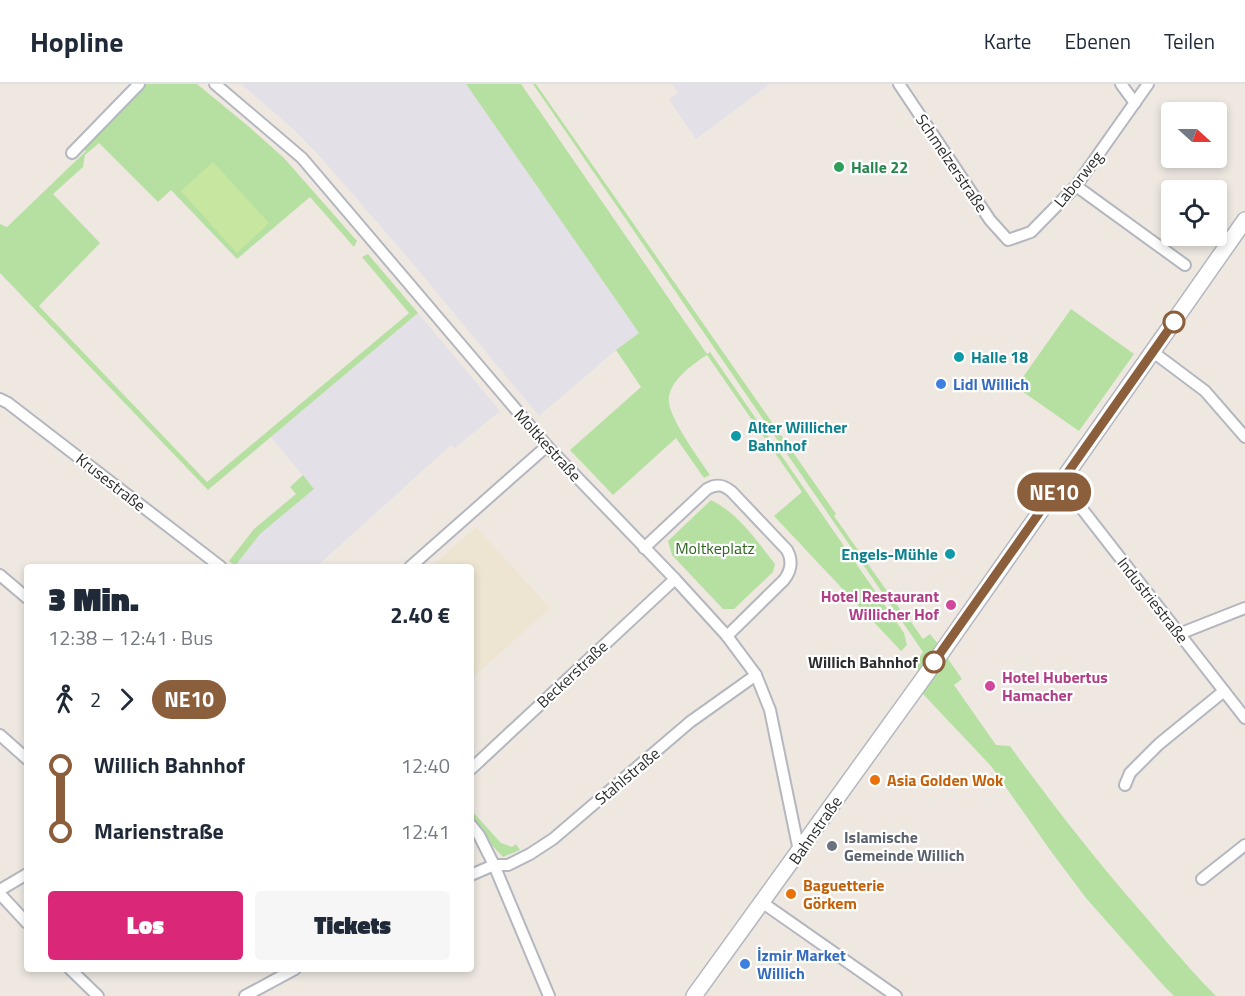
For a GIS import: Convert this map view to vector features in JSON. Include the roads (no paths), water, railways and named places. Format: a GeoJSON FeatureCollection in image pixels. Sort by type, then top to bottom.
{"type":"FeatureCollection","features":[{"type":"Feature","properties":{"kind":"street"},"geometry":{"type":"LineString","coordinates":[[72,153],[139,84]]}},
{"type":"Feature","properties":{"kind":"street","name":"Moltkestraße"},"geometry":{"type":"LineString","coordinates":[[215,84],[302,158],[547,446],[727,636],[756,675],[770,710],[799,851]]}},
{"type":"Feature","properties":{"kind":"street","name":"Schmelzerstraße"},"geometry":{"type":"LineString","coordinates":[[899,84],[990,220],[1008,240]]}},
{"type":"Feature","properties":{"kind":"street"},"geometry":{"type":"LineString","coordinates":[[1121,84],[1135,102]]}},
{"type":"Feature","properties":{"kind":"street","name":"Laborweg"},"geometry":{"type":"LineString","coordinates":[[1008,240],[1031,232],[1076,186],[1148,84]]}},
{"type":"Feature","properties":{"kind":"street"},"geometry":{"type":"LineString","coordinates":[[1076,186],[1185,265]]}},
{"type":"Feature","properties":{"kind":"street","name":"Bahnstraße"},"geometry":{"type":"LineString","coordinates":[[694,996],[763,903],[1245,220]]}},
{"type":"Feature","properties":{"kind":"street"},"geometry":{"type":"LineString","coordinates":[[1153,352],[1205,391],[1245,437]]}},
{"type":"Feature","properties":{"kind":"street","name":"Krusestraße"},"geometry":{"type":"LineString","coordinates":[[0,399],[9,403],[217,564]]}},
{"type":"Feature","properties":{"kind":"street"},"geometry":{"type":"LineString","coordinates":[[413,564],[547,446]]}},
{"type":"Feature","properties":{"kind":"street","name":"Industriestraße"},"geometry":{"type":"LineString","coordinates":[[1061,482],[1245,718]]}},
{"type":"Feature","properties":{"kind":"street"},"geometry":{"type":"LineString","coordinates":[[644,548],[704,491],[717,485],[726,487],[732,492],[787,550],[791,562],[786,577],[727,636]]}},
{"type":"Feature","properties":{"kind":"street"},"geometry":{"type":"LineString","coordinates":[[0,575],[24,595]]}},
{"type":"Feature","properties":{"kind":"street","name":"Beckerstraße"},"geometry":{"type":"LineString","coordinates":[[474,767],[675,579]]}},
{"type":"Feature","properties":{"kind":"street"},"geometry":{"type":"LineString","coordinates":[[1179,634],[1245,608]]}},
{"type":"Feature","properties":{"kind":"street","name":"Stahlstraße"},"geometry":{"type":"LineString","coordinates":[[474,874],[494,865],[508,865],[553,839],[690,722],[756,675]]}},
{"type":"Feature","properties":{"kind":"street"},"geometry":{"type":"LineString","coordinates":[[1125,785],[1130,773],[1159,744],[1224,691]]}},
{"type":"Feature","properties":{"kind":"street"},"geometry":{"type":"LineString","coordinates":[[0,735],[24,756]]}},
{"type":"Feature","properties":{"kind":"street"},"geometry":{"type":"LineString","coordinates":[[474,829],[494,865],[549,996]]}},
{"type":"Feature","properties":{"kind":"street"},"geometry":{"type":"LineString","coordinates":[[1202,879],[1245,845]]}},
{"type":"Feature","properties":{"kind":"street"},"geometry":{"type":"LineString","coordinates":[[0,890],[24,876]]}},
{"type":"Feature","properties":{"kind":"street"},"geometry":{"type":"LineString","coordinates":[[0,894],[24,920]]}},
{"type":"Feature","properties":{"kind":"street"},"geometry":{"type":"LineString","coordinates":[[763,903],[896,996]]}},
{"type":"Feature","properties":{"kind":"street"},"geometry":{"type":"LineString","coordinates":[[73,972],[98,996]]}},
{"type":"Feature","properties":{"kind":"street"},"geometry":{"type":"LineString","coordinates":[[245,996],[289,972]]}},
{"type":"Feature","properties":{"kind":"place","name":"Halle 22"},"geometry":{"type":"Point","coordinates":[839,167]}},
{"type":"Feature","properties":{"kind":"place","name":"Halle 18"},"geometry":{"type":"Point","coordinates":[959,357]}},
{"type":"Feature","properties":{"kind":"place","name":"Lidl Willich"},"geometry":{"type":"Point","coordinates":[941,384]}},
{"type":"Feature","properties":{"kind":"place","name":"Alter Willicher Bahnhof"},"geometry":{"type":"Point","coordinates":[736,436]}},
{"type":"Feature","properties":{"kind":"place","name":"Engels-Mühle"},"geometry":{"type":"Point","coordinates":[950,554]}},
{"type":"Feature","properties":{"kind":"place","name":"Hotel Restaurant Willicher Hof"},"geometry":{"type":"Point","coordinates":[951,605]}},
{"type":"Feature","properties":{"kind":"place","name":"Willich Bahnhof"},"geometry":{"type":"Point","coordinates":[934,662]}},
{"type":"Feature","properties":{"kind":"place","name":"Hotel Hubertus Hamacher"},"geometry":{"type":"Point","coordinates":[990,686]}},
{"type":"Feature","properties":{"kind":"place","name":"Asia Golden Wok"},"geometry":{"type":"Point","coordinates":[875,780]}},
{"type":"Feature","properties":{"kind":"place","name":"Islamische Gemeinde Willich"},"geometry":{"type":"Point","coordinates":[832,846]}},
{"type":"Feature","properties":{"kind":"place","name":"Baguetterie Görkem"},"geometry":{"type":"Point","coordinates":[791,894]}},
{"type":"Feature","properties":{"kind":"place","name":"İzmir Market Willich"},"geometry":{"type":"Point","coordinates":[745,964]}},
{"type":"Feature","properties":{"kind":"park label","name":"Moltkeplatz"},"geometry":{"type":"Point","coordinates":[715,548]}}]}
